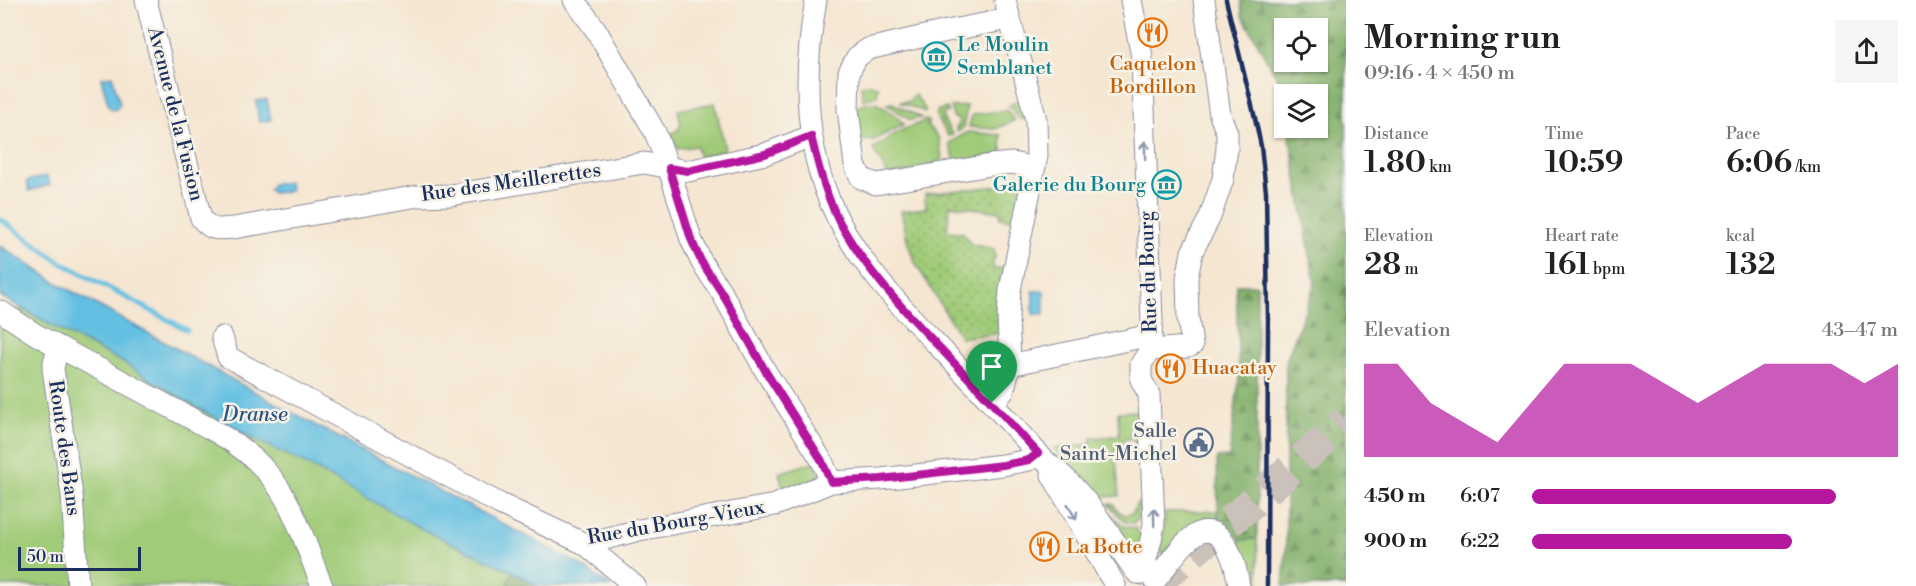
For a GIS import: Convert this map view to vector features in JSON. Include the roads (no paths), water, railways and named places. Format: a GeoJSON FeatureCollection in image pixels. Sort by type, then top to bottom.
{"type":"FeatureCollection","features":[{"type":"Feature","properties":{"kind":"street","name":"Avenue de la Fusion"},"geometry":{"type":"LineString","coordinates":[[146,0],[201,218],[207,226]]}},
{"type":"Feature","properties":{"kind":"street"},"geometry":{"type":"LineString","coordinates":[[574,0],[596,30],[647,116],[669,168],[691,239],[701,261],[722,293],[766,372],[822,461],[831,482]]}},
{"type":"Feature","properties":{"kind":"street"},"geometry":{"type":"LineString","coordinates":[[816,0],[810,31],[809,55],[808,110],[811,136],[829,200],[844,230],[891,296],[1042,457],[1070,482],[1149,578]]}},
{"type":"Feature","properties":{"kind":"street","name":"Rue du Bourg"},"geometry":{"type":"LineString","coordinates":[[1131,0],[1142,57],[1150,343],[1141,364],[1141,380],[1149,394],[1154,524],[1152,540],[1145,559],[1149,578]]}},
{"type":"Feature","properties":{"kind":"street"},"geometry":{"type":"LineString","coordinates":[[1010,365],[1150,343],[1189,347],[1191,345],[1187,278],[1192,252],[1210,217],[1226,164],[1227,133],[1220,115],[1204,0]]}},
{"type":"Feature","properties":{"kind":"street"},"geometry":{"type":"LineString","coordinates":[[992,403],[1003,392],[1010,365],[1008,316],[1010,290],[1037,156],[1036,120],[1007,10],[947,31],[868,49],[856,57],[850,67],[848,78],[851,139],[858,175],[866,182],[876,184],[998,164],[1012,163],[1034,168]]}},
{"type":"Feature","properties":{"kind":"street","name":"Rue des Meillerettes"},"geometry":{"type":"LineString","coordinates":[[207,226],[214,230],[234,228],[418,196],[451,195],[644,163],[688,171],[765,154],[811,136]]}},
{"type":"Feature","properties":{"kind":"street"},"geometry":{"type":"LineString","coordinates":[[0,311],[35,334],[218,433],[258,462],[283,494],[322,586]]}},
{"type":"Feature","properties":{"kind":"street","name":"Rue du Bourg-Vieux"},"geometry":{"type":"LineString","coordinates":[[222,337],[228,357],[500,504],[585,544],[639,530],[775,505],[831,482],[881,479],[1003,465],[1042,457]]}},
{"type":"Feature","properties":{"kind":"street","name":"Route des Bans"},"geometry":{"type":"LineString","coordinates":[[61,348],[55,358],[53,369],[72,495],[78,586]]}},
{"type":"Feature","properties":{"kind":"street"},"geometry":{"type":"LineString","coordinates":[[1042,457],[1115,585],[1126,575],[1149,578]]}},
{"type":"Feature","properties":{"kind":"street"},"geometry":{"type":"LineString","coordinates":[[1149,578],[1188,541],[1206,532],[1217,536],[1229,550],[1236,567],[1239,586]]}},
{"type":"Feature","properties":{"kind":"street"},"geometry":{"type":"LineString","coordinates":[[585,544],[635,586]]}},
{"type":"Feature","properties":{"kind":"water"},"geometry":{"type":"Polygon","coordinates":[[[112,76],[120,104],[113,110],[109,107],[101,78],[112,76]]]}},
{"type":"Feature","properties":{"kind":"water"},"geometry":{"type":"Polygon","coordinates":[[[267,99],[271,120],[259,122],[256,101],[267,99]]]}},
{"type":"Feature","properties":{"kind":"water"},"geometry":{"type":"Polygon","coordinates":[[[47,176],[50,185],[29,191],[27,181],[47,176]]]}},
{"type":"Feature","properties":{"kind":"water"},"geometry":{"type":"Polygon","coordinates":[[[289,182],[290,191],[273,193],[269,190],[272,184],[289,182]]]}},
{"type":"Feature","properties":{"kind":"water","name":"Dranse"},"geometry":{"type":"Polygon","coordinates":[[[0,246],[57,283],[315,425],[577,563],[610,586],[537,586],[511,571],[422,529],[310,466],[246,435],[119,360],[0,296],[0,246]]]}},
{"type":"Feature","properties":{"kind":"water"},"geometry":{"type":"Polygon","coordinates":[[[1033,291],[1044,291],[1044,314],[1033,314],[1033,291]]]}},
{"type":"Feature","properties":{"kind":"waterway"},"geometry":{"type":"LineString","coordinates":[[0,219],[60,262],[187,330]]}},
{"type":"Feature","properties":{"kind":"tunnel"},"geometry":{"type":"LineString","coordinates":[[1155,583],[1346,421]]}},
{"type":"Feature","properties":{"kind":"railway"},"geometry":{"type":"LineString","coordinates":[[1226,0],[1261,146],[1266,192],[1267,586]]}},
{"type":"Feature","properties":{"kind":"place","name":"Caquelon Bordillon"},"geometry":{"type":"Point","coordinates":[1153,33]}},
{"type":"Feature","properties":{"kind":"place","name":"Le Moulin Semblanet"},"geometry":{"type":"Point","coordinates":[936,56]}},
{"type":"Feature","properties":{"kind":"place","name":"Galerie du Bourg"},"geometry":{"type":"Point","coordinates":[1167,185]}},
{"type":"Feature","properties":{"kind":"place","name":"Huacatay"},"geometry":{"type":"Point","coordinates":[1171,368]}},
{"type":"Feature","properties":{"kind":"place","name":"Salle Saint-Michel"},"geometry":{"type":"Point","coordinates":[1198,443]}},
{"type":"Feature","properties":{"kind":"place","name":"La Botte"},"geometry":{"type":"Point","coordinates":[1045,547]}}]}
